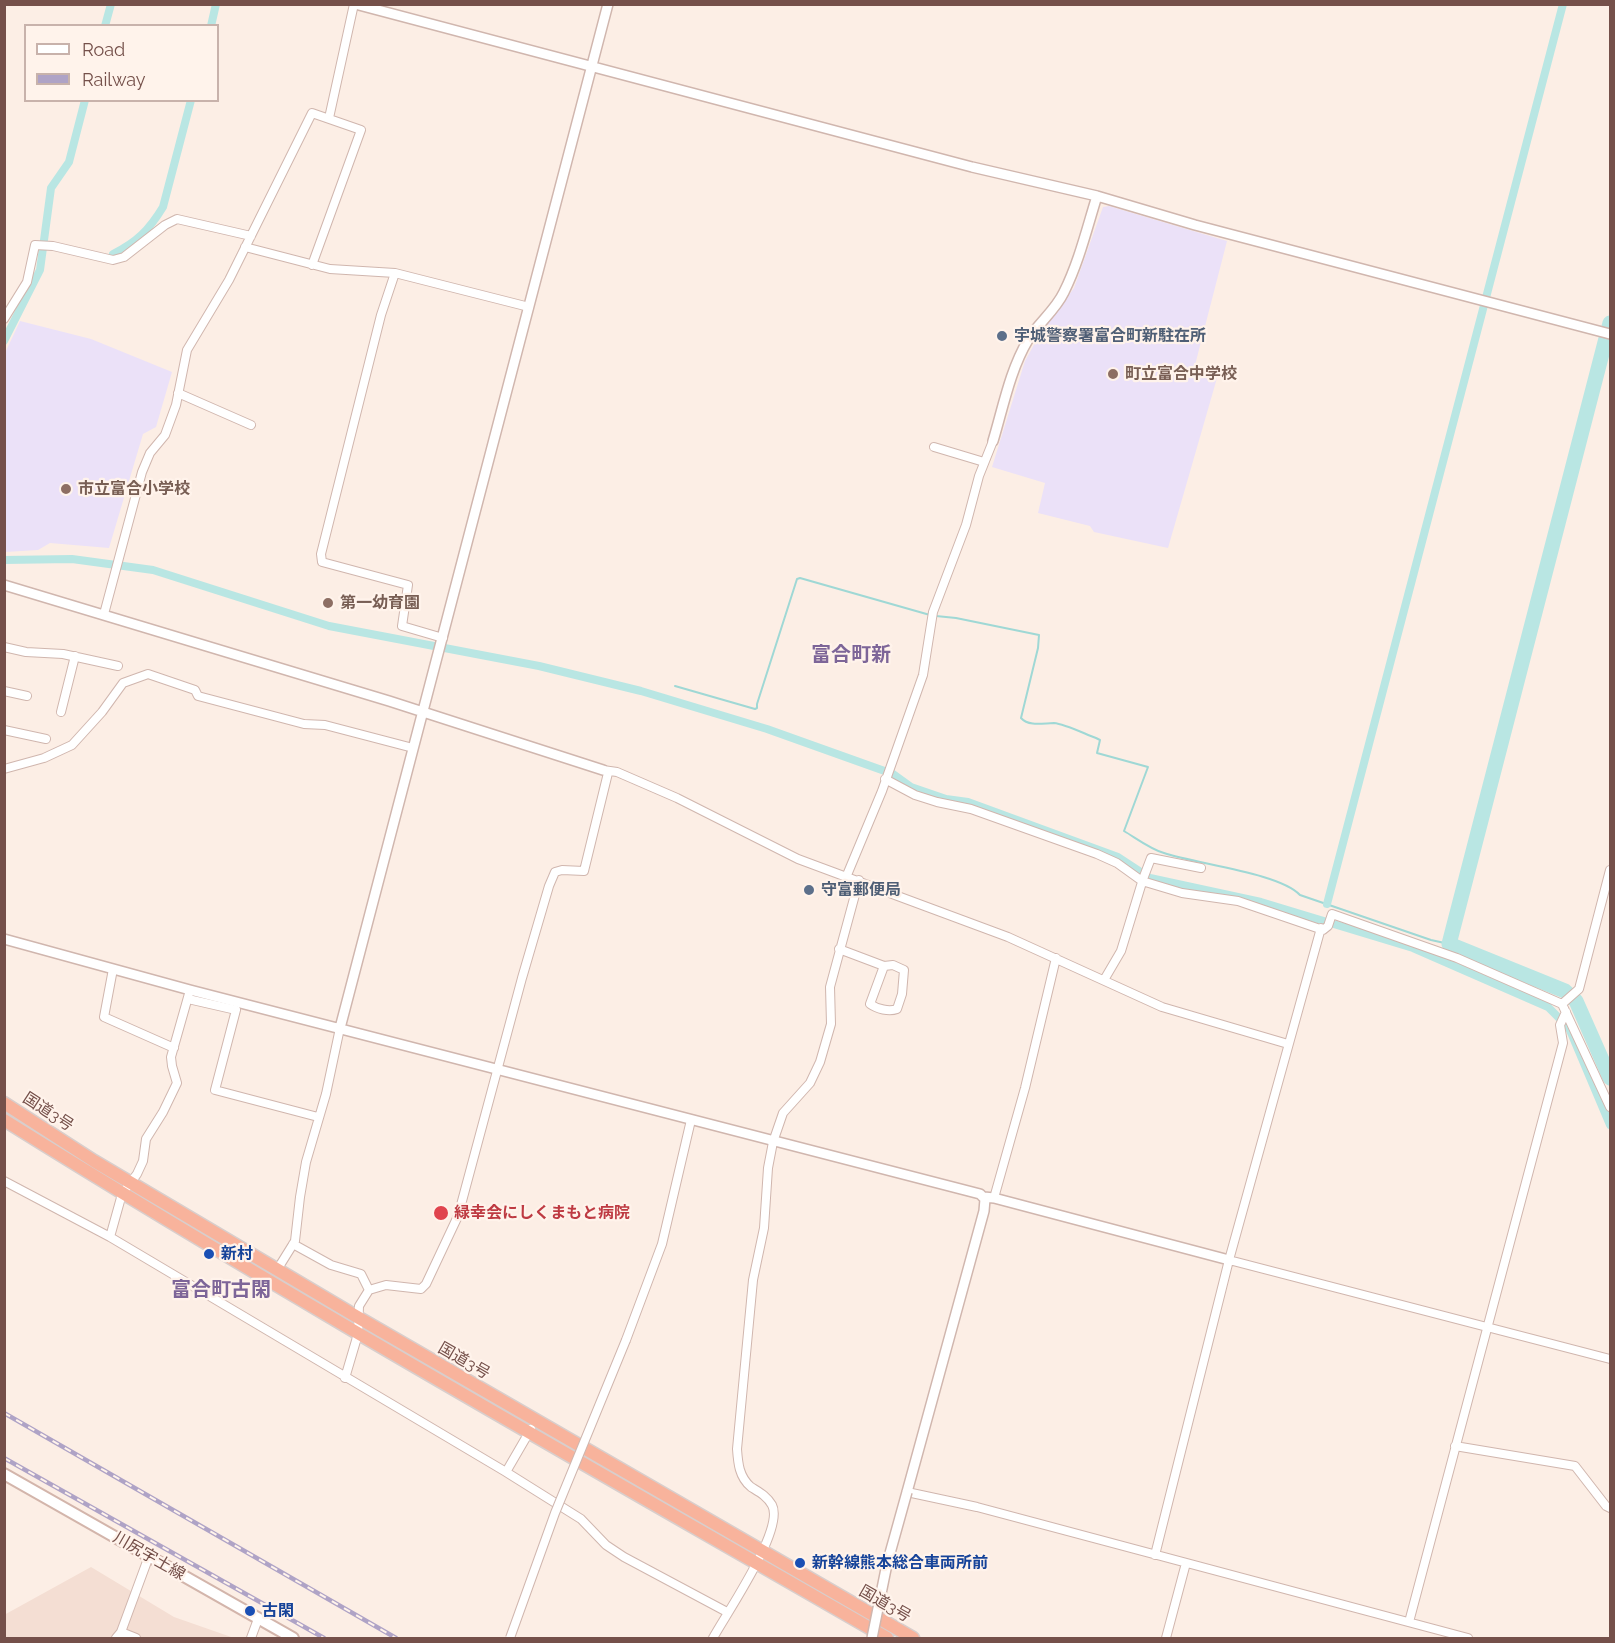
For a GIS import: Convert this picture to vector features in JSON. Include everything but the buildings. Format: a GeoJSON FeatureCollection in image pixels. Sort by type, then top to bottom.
{"type":"FeatureCollection","features":[{"type":"Feature","properties":{"kind":"highway","name":"国道3号"},"geometry":{"type":"LineString","coordinates":[[4,1103],[130,1182],[359,1318],[533,1427],[759,1558],[887,1638]]}},
{"type":"Feature","properties":{"kind":"highway","name":"国道3号"},"geometry":{"type":"LineString","coordinates":[[4,1120],[122,1194],[357,1334],[533,1427]]}},
{"type":"Feature","properties":{"kind":"highway","name":"国道3号"},"geometry":{"type":"LineString","coordinates":[[759,1558],[913,1638]]}},
{"type":"Feature","properties":{"kind":"main road","name":"川尻宇土線"},"geometry":{"type":"LineString","coordinates":[[4,1474],[292,1638]]}},
{"type":"Feature","properties":{"kind":"street"},"geometry":{"type":"LineString","coordinates":[[329,118],[355,4],[972,167],[1097,196],[1223,232],[1611,334]]}},
{"type":"Feature","properties":{"kind":"street"},"geometry":{"type":"LineString","coordinates":[[277,1270],[293,1244],[306,1162],[326,1094],[340,1028],[608,4]]}},
{"type":"Feature","properties":{"kind":"street"},"geometry":{"type":"LineString","coordinates":[[104,614],[142,472],[150,453],[165,435],[178,393],[187,350],[251,236],[312,113],[361,130],[312,265]]}},
{"type":"Feature","properties":{"kind":"street"},"geometry":{"type":"LineString","coordinates":[[847,875],[923,675],[933,612],[966,525],[984,462],[1020,356],[1029,338],[1055,308],[1064,293],[1097,196]]}},
{"type":"Feature","properties":{"kind":"street"},"geometry":{"type":"LineString","coordinates":[[4,319],[27,282],[35,246],[112,260],[124,258],[165,225],[177,219],[251,236]]}},
{"type":"Feature","properties":{"kind":"street"},"geometry":{"type":"LineString","coordinates":[[245,247],[330,269],[395,273],[529,307]]}},
{"type":"Feature","properties":{"kind":"street"},"geometry":{"type":"LineString","coordinates":[[395,273],[381,315],[321,554],[322,562],[408,585],[402,626],[442,639]]}},
{"type":"Feature","properties":{"kind":"street"},"geometry":{"type":"LineString","coordinates":[[178,393],[251,425]]}},
{"type":"Feature","properties":{"kind":"street"},"geometry":{"type":"LineString","coordinates":[[934,447],[984,462]]}},
{"type":"Feature","properties":{"kind":"street"},"geometry":{"type":"LineString","coordinates":[[4,585],[423,712],[605,772],[617,772],[677,798],[798,859],[847,875],[1008,937],[1162,1007],[1288,1044]]}},
{"type":"Feature","properties":{"kind":"street"},"geometry":{"type":"LineString","coordinates":[[4,647],[26,652],[75,656],[118,666]]}},
{"type":"Feature","properties":{"kind":"street"},"geometry":{"type":"LineString","coordinates":[[61,712],[75,656]]}},
{"type":"Feature","properties":{"kind":"street"},"geometry":{"type":"LineString","coordinates":[[4,769],[44,758],[72,745],[102,712],[123,683],[148,674],[195,690],[198,696],[304,724],[325,725],[413,748]]}},
{"type":"Feature","properties":{"kind":"street"},"geometry":{"type":"LineString","coordinates":[[4,691],[27,696]]}},
{"type":"Feature","properties":{"kind":"street"},"geometry":{"type":"LineString","coordinates":[[4,730],[46,739]]}},
{"type":"Feature","properties":{"kind":"street"},"geometry":{"type":"LineString","coordinates":[[345,1378],[357,1334],[359,1306],[369,1290],[386,1284],[421,1289],[426,1284],[458,1216],[549,886],[555,872],[584,871],[605,772]]}},
{"type":"Feature","properties":{"kind":"street"},"geometry":{"type":"LineString","coordinates":[[887,774],[915,795],[971,809],[1097,854],[1117,863],[1143,880],[1182,893],[1238,901],[1326,924]]}},
{"type":"Feature","properties":{"kind":"street"},"geometry":{"type":"LineString","coordinates":[[1104,980],[1121,951],[1151,858],[1201,868]]}},
{"type":"Feature","properties":{"kind":"street"},"geometry":{"type":"LineString","coordinates":[[1564,1002],[1577,993],[1611,870]]}},
{"type":"Feature","properties":{"kind":"street"},"geometry":{"type":"LineString","coordinates":[[713,1638],[759,1558],[774,1521],[774,1509],[769,1500],[750,1486],[743,1478],[738,1466],[737,1449],[753,1280],[764,1228],[768,1168],[773,1142],[783,1113],[810,1083],[820,1062],[831,1024],[830,987],[859,880]]}},
{"type":"Feature","properties":{"kind":"street"},"geometry":{"type":"LineString","coordinates":[[1155,1555],[1229,1260],[1288,1044],[1326,924],[1332,914],[1457,958],[1564,1002]]}},
{"type":"Feature","properties":{"kind":"street"},"geometry":{"type":"LineString","coordinates":[[4,939],[113,969],[236,1010],[215,1090],[318,1118]]}},
{"type":"Feature","properties":{"kind":"street"},"geometry":{"type":"LineString","coordinates":[[839,949],[884,966],[893,965],[904,972],[901,1001],[894,1011],[870,1003],[884,966]]}},
{"type":"Feature","properties":{"kind":"street"},"geometry":{"type":"LineString","coordinates":[[994,1198],[1028,1077],[1056,958]]}},
{"type":"Feature","properties":{"kind":"street"},"geometry":{"type":"LineString","coordinates":[[113,969],[104,1017],[174,1048]]}},
{"type":"Feature","properties":{"kind":"street"},"geometry":{"type":"LineString","coordinates":[[189,994],[340,1028],[1611,1359]]}},
{"type":"Feature","properties":{"kind":"street"},"geometry":{"type":"LineString","coordinates":[[110,1237],[122,1194],[137,1174],[143,1161],[148,1134],[163,1112],[177,1083],[172,1066],[174,1048],[189,994]]}},
{"type":"Feature","properties":{"kind":"street"},"geometry":{"type":"LineString","coordinates":[[1564,1002],[1565,1013],[1611,1107]]}},
{"type":"Feature","properties":{"kind":"street"},"geometry":{"type":"LineString","coordinates":[[1409,1622],[1563,1043],[1560,1025],[1565,1013]]}},
{"type":"Feature","properties":{"kind":"street"},"geometry":{"type":"LineString","coordinates":[[510,1638],[555,1514],[626,1340],[662,1244],[684,1118]]}},
{"type":"Feature","properties":{"kind":"street"},"geometry":{"type":"LineString","coordinates":[[4,1181],[110,1237],[506,1472],[581,1519],[606,1545],[624,1557],[728,1612]]}},
{"type":"Feature","properties":{"kind":"street"},"geometry":{"type":"LineString","coordinates":[[872,1638],[885,1573],[984,1211],[984,1197]]}},
{"type":"Feature","properties":{"kind":"street"},"geometry":{"type":"LineString","coordinates":[[293,1244],[331,1265],[361,1274],[369,1290]]}},
{"type":"Feature","properties":{"kind":"street"},"geometry":{"type":"LineString","coordinates":[[506,1472],[533,1427]]}},
{"type":"Feature","properties":{"kind":"street"},"geometry":{"type":"LineString","coordinates":[[1455,1446],[1575,1466],[1606,1506],[1611,1508]]}},
{"type":"Feature","properties":{"kind":"street"},"geometry":{"type":"LineString","coordinates":[[907,1492],[977,1507],[1468,1638]]}},
{"type":"Feature","properties":{"kind":"street"},"geometry":{"type":"LineString","coordinates":[[136,1638],[118,1635],[149,1556]]}},
{"type":"Feature","properties":{"kind":"street"},"geometry":{"type":"LineString","coordinates":[[1166,1638],[1186,1563]]}},
{"type":"Feature","properties":{"kind":"street"},"geometry":{"type":"LineString","coordinates":[[251,1638],[258,1618]]}},
{"type":"Feature","properties":{"kind":"shaded area","name":"町立富合中学校"},"geometry":{"type":"Polygon","coordinates":[[[1109,206],[1227,241],[1194,369],[1217,378],[1168,548],[1094,532],[1090,526],[1038,513],[1045,483],[992,467],[1025,361],[1041,332],[1074,288],[1103,207],[1109,206]]]}},
{"type":"Feature","properties":{"kind":"shaded area","name":"市立富合小学校"},"geometry":{"type":"Polygon","coordinates":[[[20,321],[91,339],[172,372],[156,427],[143,434],[109,548],[50,543],[38,550],[5,552],[5,353],[20,321]]]}},
{"type":"Feature","properties":{"kind":"shaded area"},"geometry":{"type":"Polygon","coordinates":[[[91,1567],[174,1617],[234,1638],[5,1638],[4,1615],[91,1567]]]}},
{"type":"Feature","properties":{"kind":"waterway"},"geometry":{"type":"LineString","coordinates":[[106,24],[111,4]]}},
{"type":"Feature","properties":{"kind":"waterway"},"geometry":{"type":"LineString","coordinates":[[211,24],[216,4]]}},
{"type":"Feature","properties":{"kind":"waterway"},"geometry":{"type":"LineString","coordinates":[[1327,904],[1563,4]]}},
{"type":"Feature","properties":{"kind":"waterway"},"geometry":{"type":"LineString","coordinates":[[4,341],[40,270],[51,188],[69,162],[84,102]]}},
{"type":"Feature","properties":{"kind":"waterway"},"geometry":{"type":"LineString","coordinates":[[113,254],[142,235],[163,207],[190,102]]}},
{"type":"Feature","properties":{"kind":"waterway"},"geometry":{"type":"LineString","coordinates":[[1610,323],[1449,944],[1565,991],[1576,1001],[1610,1078]]}},
{"type":"Feature","properties":{"kind":"waterway"},"geometry":{"type":"LineString","coordinates":[[4,560],[72,559],[153,570],[329,626],[539,666],[641,691],[767,729],[893,774],[911,787],[946,799],[968,802],[1118,857],[1150,878],[1261,902],[1413,948],[1548,1007],[1569,1028],[1610,1125]]}},
{"type":"Feature","properties":{"kind":"waterway"},"geometry":{"type":"LineString","coordinates":[[675,686],[757,708],[797,579],[800,578],[930,615]]}},
{"type":"Feature","properties":{"kind":"waterway"},"geometry":{"type":"LineString","coordinates":[[936,616],[1039,635],[1021,718],[1032,724],[1054,723],[1069,727],[1100,740],[1097,753],[1148,767],[1124,831],[1159,851],[1257,875],[1290,887],[1300,895],[1431,940],[1449,944]]}},
{"type":"Feature","properties":{"kind":"railway"},"geometry":{"type":"LineString","coordinates":[[4,1413],[396,1638]]}},
{"type":"Feature","properties":{"kind":"railway"},"geometry":{"type":"LineString","coordinates":[[4,1458],[324,1638]]}},
{"type":"Feature","properties":{"kind":"place","name":"宇城警察署富合町新駐在所"},"geometry":{"type":"Point","coordinates":[1002,336]}},
{"type":"Feature","properties":{"kind":"place","name":"町立富合中学校"},"geometry":{"type":"Point","coordinates":[1113,374]}},
{"type":"Feature","properties":{"kind":"place","name":"市立富合小学校"},"geometry":{"type":"Point","coordinates":[66,489]}},
{"type":"Feature","properties":{"kind":"place","name":"第一幼育園"},"geometry":{"type":"Point","coordinates":[328,603]}},
{"type":"Feature","properties":{"kind":"place","name":"守富郵便局"},"geometry":{"type":"Point","coordinates":[809,890]}},
{"type":"Feature","properties":{"kind":"place","name":"緑幸会にしくまもと病院"},"geometry":{"type":"Point","coordinates":[441,1213]}},
{"type":"Feature","properties":{"kind":"place","name":"新村"},"geometry":{"type":"Point","coordinates":[209,1254]}},
{"type":"Feature","properties":{"kind":"place","name":"新幹線熊本総合車両所前"},"geometry":{"type":"Point","coordinates":[800,1563]}},
{"type":"Feature","properties":{"kind":"place","name":"古閑"},"geometry":{"type":"Point","coordinates":[250,1611]}},
{"type":"Feature","properties":{"kind":"district","name":"富合町新"},"geometry":{"type":"Point","coordinates":[851,655]}},
{"type":"Feature","properties":{"kind":"district","name":"富合町古閑"},"geometry":{"type":"Point","coordinates":[221,1290]}}]}
